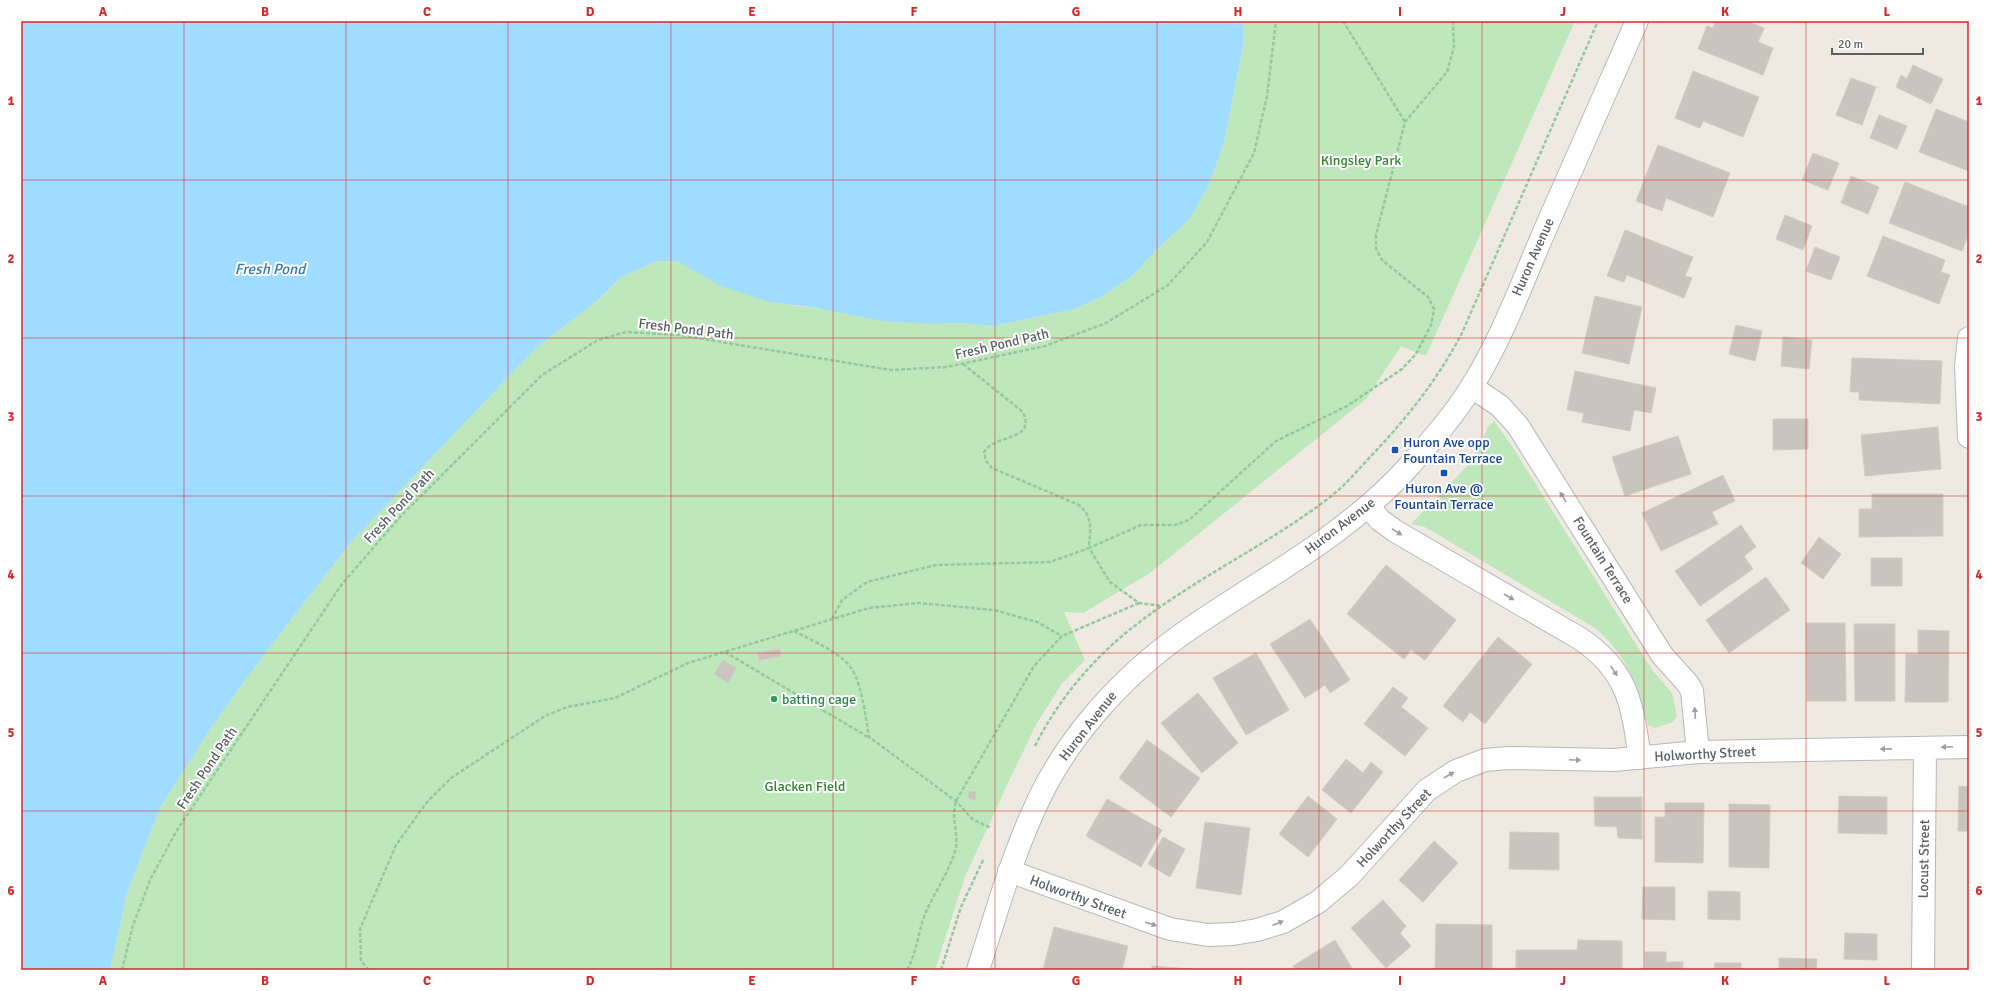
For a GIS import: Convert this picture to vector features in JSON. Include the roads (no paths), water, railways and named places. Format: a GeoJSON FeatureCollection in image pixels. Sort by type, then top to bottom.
{"type":"FeatureCollection","features":[{"type":"Feature","properties":{"kind":"street","name":"Huron Avenue"},"geometry":{"type":"LineString","coordinates":[[978,970],[1010,871],[1033,811],[1048,781],[1075,740],[1110,697],[1142,665],[1171,642],[1300,556],[1368,506],[1410,464],[1452,415],[1472,387],[1503,325],[1637,21]]}},
{"type":"Feature","properties":{"kind":"street"},"geometry":{"type":"LineString","coordinates":[[1969,338],[1966,367],[1969,437]]}},
{"type":"Feature","properties":{"kind":"street","name":"Fountain Terrace"},"geometry":{"type":"LineString","coordinates":[[1472,387],[1500,406],[1518,426],[1662,655],[1688,684],[1694,699],[1698,752]]}},
{"type":"Feature","properties":{"kind":"street"},"geometry":{"type":"LineString","coordinates":[[1368,506],[1380,520],[1395,531],[1579,638],[1599,652],[1616,672],[1627,694],[1634,719],[1640,758]]}},
{"type":"Feature","properties":{"kind":"street","name":"Holworthy Street"},"geometry":{"type":"LineString","coordinates":[[1010,871],[1170,930],[1208,935],[1244,933],[1270,926],[1288,919],[1328,894],[1349,876],[1419,797],[1446,776],[1485,760],[1508,758],[1614,760],[1698,752],[1969,747]]}},
{"type":"Feature","properties":{"kind":"street","name":"Locust Street"},"geometry":{"type":"LineString","coordinates":[[1923,970],[1925,748]]}},
{"type":"Feature","properties":{"kind":"water","name":"Fresh Pond"},"geometry":{"type":"Polygon","coordinates":[[[21,21],[1244,21],[1243,45],[1224,142],[1209,185],[1189,220],[1162,244],[1133,275],[1099,298],[1074,309],[993,326],[961,323],[935,324],[883,321],[811,307],[769,302],[721,286],[677,261],[657,261],[621,277],[597,301],[536,348],[352,541],[266,652],[212,726],[160,808],[127,893],[110,970],[21,970],[21,21]]]}},
{"type":"Feature","properties":{"kind":"place","name":"Huron Ave opp Fountain Terrace"},"geometry":{"type":"Point","coordinates":[1395,450]}},
{"type":"Feature","properties":{"kind":"place","name":"Huron Ave @ Fountain Terrace"},"geometry":{"type":"Point","coordinates":[1444,473]}},
{"type":"Feature","properties":{"kind":"place","name":"batting cage"},"geometry":{"type":"Point","coordinates":[774,699]}},
{"type":"Feature","properties":{"kind":"park label","name":"Kingsley Park"},"geometry":{"type":"Point","coordinates":[1361,160]}},
{"type":"Feature","properties":{"kind":"park label","name":"Glacken Field"},"geometry":{"type":"Point","coordinates":[805,786]}}]}
